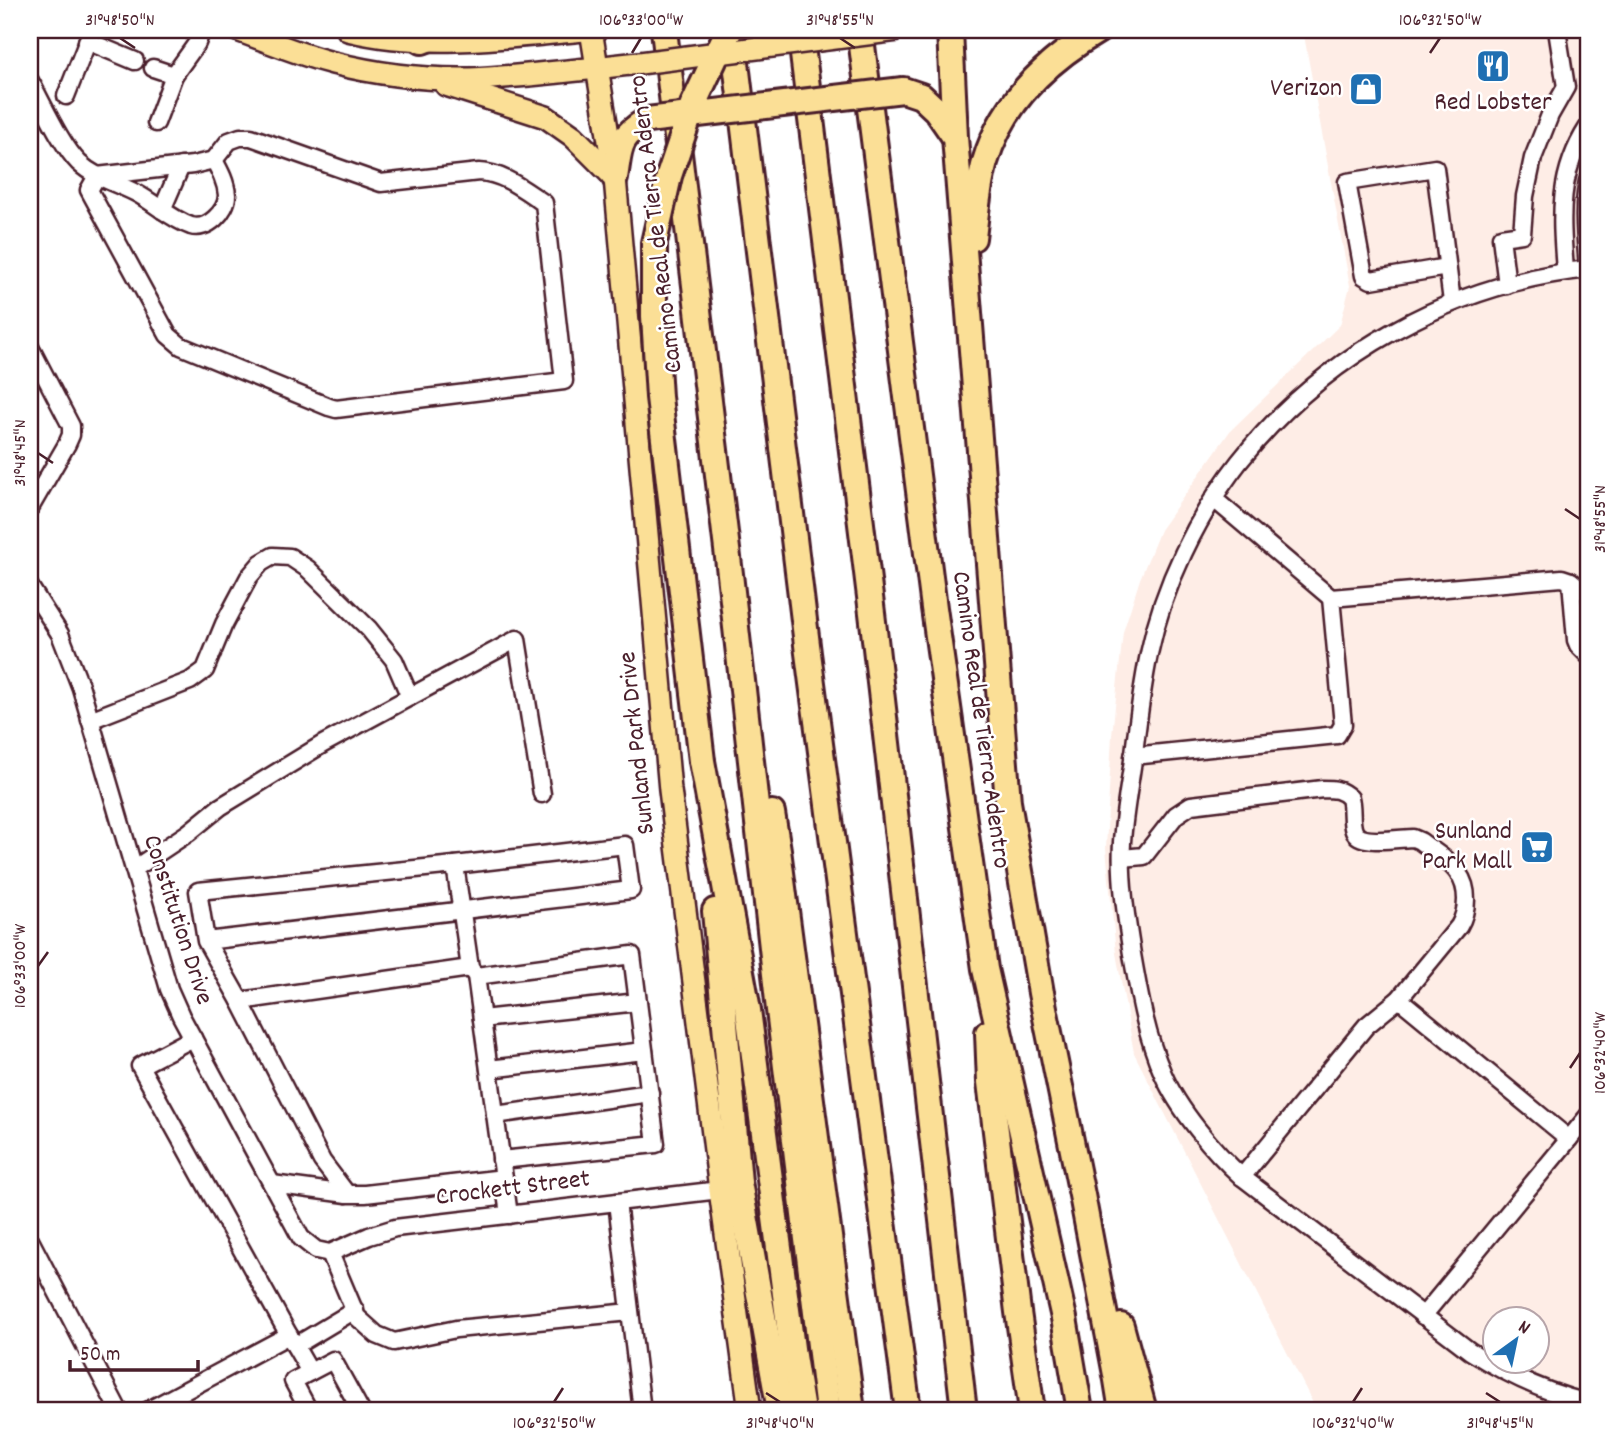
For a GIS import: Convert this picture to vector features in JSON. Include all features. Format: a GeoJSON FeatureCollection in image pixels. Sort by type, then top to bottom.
{"type":"FeatureCollection","features":[{"type":"Feature","properties":{"kind":"highway"},"geometry":{"type":"LineString","coordinates":[[422,41],[450,30]]}},
{"type":"Feature","properties":{"kind":"highway","name":"Camino Real de Tierra Adentro"},"geometry":{"type":"LineString","coordinates":[[664,30],[828,1411]]}},
{"type":"Feature","properties":{"kind":"highway"},"geometry":{"type":"LineString","coordinates":[[731,30],[724,39],[693,105],[669,176],[654,243],[654,316],[659,397],[702,761],[739,1182],[780,1411]]}},
{"type":"Feature","properties":{"kind":"highway"},"geometry":{"type":"LineString","coordinates":[[731,30],[808,653],[908,1411]]}},
{"type":"Feature","properties":{"kind":"highway"},"geometry":{"type":"LineString","coordinates":[[800,30],[873,613],[964,1411]]}},
{"type":"Feature","properties":{"kind":"highway","name":"Camino Real de Tierra Adentro"},"geometry":{"type":"LineString","coordinates":[[860,30],[934,608],[985,969],[1064,1318],[1080,1411]]}},
{"type":"Feature","properties":{"kind":"highway"},"geometry":{"type":"LineString","coordinates":[[950,30],[955,137],[1008,802],[1041,993],[1122,1411]]}},
{"type":"Feature","properties":{"kind":"highway"},"geometry":{"type":"LineString","coordinates":[[967,290],[980,181],[998,129],[1010,109],[1042,72],[1059,56],[1099,30]]}},
{"type":"Feature","properties":{"kind":"highway"},"geometry":{"type":"LineString","coordinates":[[615,178],[621,143],[634,128],[647,120],[903,90],[921,96],[936,110],[955,137]]}},
{"type":"Feature","properties":{"kind":"highway"},"geometry":{"type":"LineString","coordinates":[[730,574],[778,850],[852,1411]]}},
{"type":"Feature","properties":{"kind":"highway"},"geometry":{"type":"LineString","coordinates":[[702,761],[748,1010],[802,1411]]}},
{"type":"Feature","properties":{"kind":"highway"},"geometry":{"type":"LineString","coordinates":[[985,969],[990,1082],[1032,1411]]}},
{"type":"Feature","properties":{"kind":"highway"},"geometry":{"type":"LineString","coordinates":[[1082,1195],[1135,1372],[1144,1411]]}},
{"type":"Feature","properties":{"kind":"main road"},"geometry":{"type":"LineString","coordinates":[[237,30],[331,62],[377,71],[468,79],[597,68],[899,30]]}},
{"type":"Feature","properties":{"kind":"main road"},"geometry":{"type":"LineString","coordinates":[[348,30],[422,41],[585,30]]}},
{"type":"Feature","properties":{"kind":"main road","name":"Sunland Park Drive"},"geometry":{"type":"LineString","coordinates":[[591,30],[615,178],[670,790],[750,1411]]}},
{"type":"Feature","properties":{"kind":"main road"},"geometry":{"type":"LineString","coordinates":[[421,76],[546,117],[573,136],[615,178]]}},
{"type":"Feature","properties":{"kind":"street"},"geometry":{"type":"LineString","coordinates":[[156,123],[174,75],[197,43],[202,30]]}},
{"type":"Feature","properties":{"kind":"street"},"geometry":{"type":"LineString","coordinates":[[1507,285],[1501,237],[1522,234],[1532,158],[1550,115],[1566,87],[1557,30]]}},
{"type":"Feature","properties":{"kind":"street"},"geometry":{"type":"LineString","coordinates":[[66,96],[90,35],[135,61]]}},
{"type":"Feature","properties":{"kind":"street"},"geometry":{"type":"LineString","coordinates":[[153,68],[174,75]]}},
{"type":"Feature","properties":{"kind":"street"},"geometry":{"type":"LineString","coordinates":[[30,81],[69,152],[80,165],[194,227],[211,222],[226,202],[223,178],[214,160]]}},
{"type":"Feature","properties":{"kind":"street"},"geometry":{"type":"LineString","coordinates":[[1565,271],[1562,196],[1567,169],[1588,127]]}},
{"type":"Feature","properties":{"kind":"street"},"geometry":{"type":"LineString","coordinates":[[240,137],[251,137],[381,183],[491,172],[544,203],[565,381],[336,409],[181,346],[168,335],[89,190],[97,176],[214,160],[229,141],[240,137]]}},
{"type":"Feature","properties":{"kind":"street"},"geometry":{"type":"LineString","coordinates":[[162,210],[181,166]]}},
{"type":"Feature","properties":{"kind":"street"},"geometry":{"type":"LineString","coordinates":[[1447,267],[1367,279],[1364,276],[1347,182],[1435,168],[1452,302]]}},
{"type":"Feature","properties":{"kind":"street"},"geometry":{"type":"LineString","coordinates":[[1588,181],[1584,201],[1588,269],[1565,271],[1507,285],[1452,302],[1382,337],[1316,383],[1268,429],[1239,463],[1214,499],[1178,565],[1159,615],[1148,658],[1123,829],[1122,859],[1124,902],[1136,975],[1148,1032],[1158,1063],[1192,1121],[1221,1157],[1242,1177],[1470,1351],[1495,1366],[1561,1396],[1588,1403]]}},
{"type":"Feature","properties":{"kind":"street"},"geometry":{"type":"LineString","coordinates":[[30,346],[71,426],[68,444],[30,508]]}},
{"type":"Feature","properties":{"kind":"street"},"geometry":{"type":"LineString","coordinates":[[1133,756],[1337,735],[1343,725],[1331,598],[1214,499]]}},
{"type":"Feature","properties":{"kind":"street"},"geometry":{"type":"LineString","coordinates":[[90,720],[190,681],[205,670],[224,624],[249,577],[261,563],[272,556],[290,557],[308,569],[369,629],[394,660],[410,697]]}},
{"type":"Feature","properties":{"kind":"street"},"geometry":{"type":"LineString","coordinates":[[1331,598],[1558,578],[1571,581],[1588,594]]}},
{"type":"Feature","properties":{"kind":"street"},"geometry":{"type":"LineString","coordinates":[[1571,581],[1576,640],[1588,654]]}},
{"type":"Feature","properties":{"kind":"street","name":"Constitution Drive"},"geometry":{"type":"LineString","coordinates":[[30,587],[60,634],[81,688],[169,989],[301,1238],[323,1251],[357,1317],[377,1335],[394,1342],[456,1329],[630,1311]]}},
{"type":"Feature","properties":{"kind":"street"},"geometry":{"type":"LineString","coordinates":[[134,869],[188,833],[220,807],[323,744],[517,639],[542,794]]}},
{"type":"Feature","properties":{"kind":"street"},"geometry":{"type":"LineString","coordinates":[[1122,859],[1144,856],[1176,815],[1191,805],[1337,789],[1350,798],[1357,836],[1371,840],[1413,838],[1420,841],[1453,867],[1464,884],[1464,918],[1399,999],[1366,1027],[1242,1177]]}},
{"type":"Feature","properties":{"kind":"street"},"geometry":{"type":"LineString","coordinates":[[206,941],[631,890],[625,845],[198,891],[206,941],[322,1161],[347,1194]]}},
{"type":"Feature","properties":{"kind":"street"},"geometry":{"type":"LineString","coordinates":[[455,865],[482,1019],[509,1215]]}},
{"type":"Feature","properties":{"kind":"street"},"geometry":{"type":"LineString","coordinates":[[240,1001],[632,955],[656,1144],[501,1160]]}},
{"type":"Feature","properties":{"kind":"street"},"geometry":{"type":"LineString","coordinates":[[1399,999],[1569,1139]]}},
{"type":"Feature","properties":{"kind":"street"},"geometry":{"type":"LineString","coordinates":[[482,1019],[638,1002]]}},
{"type":"Feature","properties":{"kind":"street"},"geometry":{"type":"LineString","coordinates":[[193,1038],[141,1066],[310,1372]]}},
{"type":"Feature","properties":{"kind":"street"},"geometry":{"type":"LineString","coordinates":[[489,1069],[644,1051]]}},
{"type":"Feature","properties":{"kind":"street"},"geometry":{"type":"LineString","coordinates":[[495,1115],[650,1093]]}},
{"type":"Feature","properties":{"kind":"street"},"geometry":{"type":"LineString","coordinates":[[1423,1316],[1588,1116]]}},
{"type":"Feature","properties":{"kind":"street"},"geometry":{"type":"LineString","coordinates":[[272,1184],[365,1194],[504,1178]]}},
{"type":"Feature","properties":{"kind":"street","name":"Crockett Street"},"geometry":{"type":"LineString","coordinates":[[323,1251],[395,1228],[720,1190]]}},
{"type":"Feature","properties":{"kind":"street"},"geometry":{"type":"LineString","coordinates":[[617,1202],[642,1411]]}},
{"type":"Feature","properties":{"kind":"street"},"geometry":{"type":"LineString","coordinates":[[30,1240],[119,1411]]}},
{"type":"Feature","properties":{"kind":"street"},"geometry":{"type":"LineString","coordinates":[[147,1411],[355,1310]]}},
{"type":"Feature","properties":{"kind":"street"},"geometry":{"type":"LineString","coordinates":[[309,1411],[293,1381],[333,1360],[361,1411]]}},
{"type":"Feature","properties":{"kind":"shaded area","name":"Sunland Park Mall"},"geometry":{"type":"Polygon","coordinates":[[[1303,30],[1588,30],[1588,1411],[1317,1411],[1134,1053],[1116,953],[1106,848],[1112,735],[1123,632],[1160,530],[1230,431],[1340,325],[1350,286],[1303,30]]]}},
{"type":"Feature","properties":{"kind":"place","name":"Red Lobster"},"geometry":{"type":"Point","coordinates":[1493,66]}},
{"type":"Feature","properties":{"kind":"place","name":"Verizon"},"geometry":{"type":"Point","coordinates":[1366,89]}},
{"type":"Feature","properties":{"kind":"place","name":"Sunland Park Mall"},"geometry":{"type":"Point","coordinates":[1537,847]}}]}
